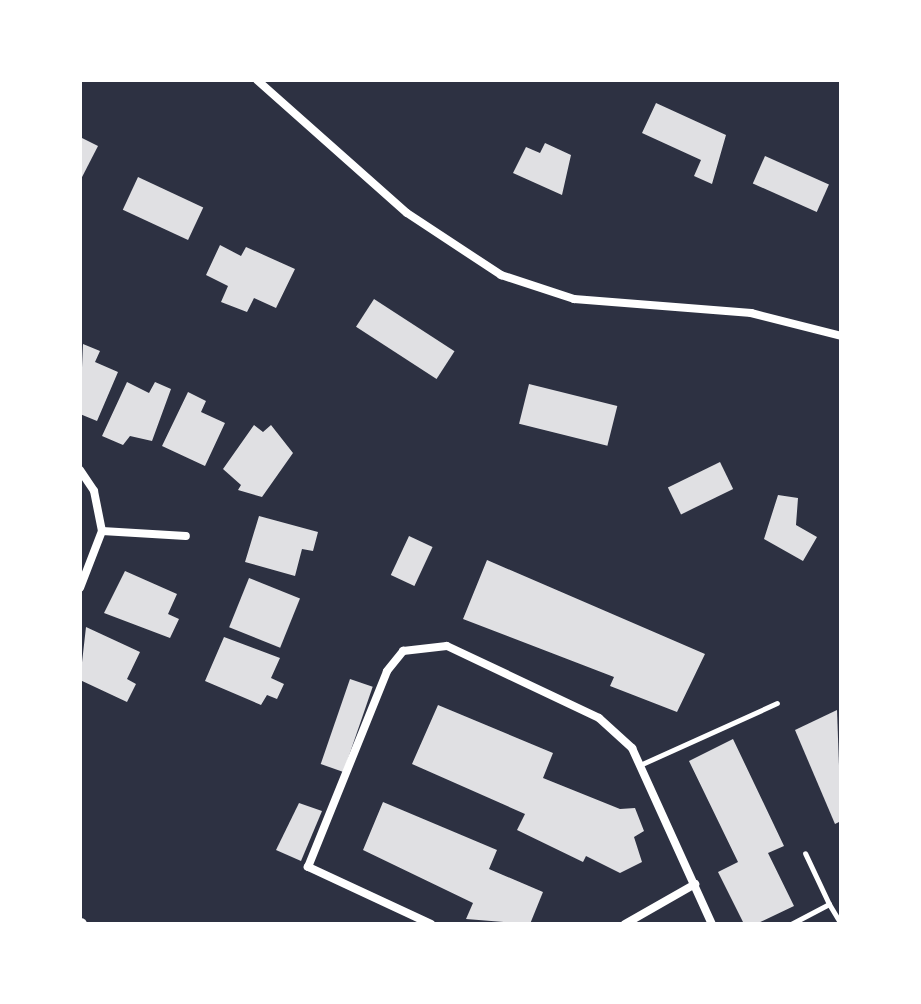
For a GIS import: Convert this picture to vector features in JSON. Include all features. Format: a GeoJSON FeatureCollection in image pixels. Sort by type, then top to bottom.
{"type":"FeatureCollection","features":[{"type":"Feature","properties":{"kind":"street"},"geometry":{"type":"LineString","coordinates":[[257,80],[407,213],[501,275],[574,299],[751,313],[841,336]]}},
{"type":"Feature","properties":{"kind":"street"},"geometry":{"type":"LineString","coordinates":[[80,470],[94,491],[102,531],[80,588]]}},
{"type":"Feature","properties":{"kind":"street"},"geometry":{"type":"LineString","coordinates":[[102,531],[186,536]]}},
{"type":"Feature","properties":{"kind":"street"},"geometry":{"type":"LineString","coordinates":[[431,924],[308,867],[387,671],[403,651],[447,646],[599,718],[642,764],[712,924]]}},
{"type":"Feature","properties":{"kind":"street"},"geometry":{"type":"LineString","coordinates":[[625,924],[695,884]]}},
{"type":"Feature","properties":{"kind":"lane"},"geometry":{"type":"LineString","coordinates":[[642,764],[777,703]]}},
{"type":"Feature","properties":{"kind":"lane"},"geometry":{"type":"LineString","coordinates":[[805,853],[841,924]]}},
{"type":"Feature","properties":{"kind":"lane"},"geometry":{"type":"LineString","coordinates":[[791,924],[829,904]]}},
{"type":"Feature","properties":{"kind":"building"},"geometry":{"type":"Polygon","coordinates":[[[656,103],[726,135],[712,184],[694,176],[701,160],[642,133],[656,103]]]}},
{"type":"Feature","properties":{"kind":"building"},"geometry":{"type":"Polygon","coordinates":[[[80,137],[98,146],[80,181],[80,137]]]}},
{"type":"Feature","properties":{"kind":"building"},"geometry":{"type":"Polygon","coordinates":[[[545,143],[571,155],[562,195],[513,173],[526,147],[540,153],[545,143]]]}},
{"type":"Feature","properties":{"kind":"building"},"geometry":{"type":"Polygon","coordinates":[[[765,156],[829,184],[817,212],[753,183],[765,156]]]}},
{"type":"Feature","properties":{"kind":"building"},"geometry":{"type":"Polygon","coordinates":[[[138,177],[203,207],[188,240],[123,210],[138,177]]]}},
{"type":"Feature","properties":{"kind":"building"},"geometry":{"type":"Polygon","coordinates":[[[220,245],[241,256],[246,247],[295,269],[276,308],[254,298],[247,312],[221,302],[228,286],[206,275],[220,245]]]}},
{"type":"Feature","properties":{"kind":"building"},"geometry":{"type":"Polygon","coordinates":[[[374,299],[455,351],[437,379],[356,327],[374,299]]]}},
{"type":"Feature","properties":{"kind":"building"},"geometry":{"type":"Polygon","coordinates":[[[83,344],[100,351],[95,362],[118,372],[97,421],[80,414],[83,344]]]}},
{"type":"Feature","properties":{"kind":"building"},"geometry":{"type":"Polygon","coordinates":[[[127,382],[149,393],[155,382],[171,389],[152,441],[130,436],[123,445],[102,436],[127,382]]]}},
{"type":"Feature","properties":{"kind":"building"},"geometry":{"type":"Polygon","coordinates":[[[529,384],[617,406],[607,446],[519,424],[529,384]]]}},
{"type":"Feature","properties":{"kind":"building"},"geometry":{"type":"Polygon","coordinates":[[[188,392],[206,401],[201,412],[225,423],[205,466],[162,446],[188,392]]]}},
{"type":"Feature","properties":{"kind":"building"},"geometry":{"type":"Polygon","coordinates":[[[254,425],[263,432],[271,425],[293,453],[262,497],[238,490],[241,485],[223,469],[254,425]]]}},
{"type":"Feature","properties":{"kind":"building"},"geometry":{"type":"Polygon","coordinates":[[[720,462],[733,489],[681,514],[668,487],[720,462]]]}},
{"type":"Feature","properties":{"kind":"building"},"geometry":{"type":"Polygon","coordinates":[[[778,495],[798,498],[796,525],[817,537],[803,561],[764,539],[778,495]]]}},
{"type":"Feature","properties":{"kind":"building"},"geometry":{"type":"Polygon","coordinates":[[[259,516],[318,532],[313,551],[302,549],[295,576],[245,562],[259,516]]]}},
{"type":"Feature","properties":{"kind":"building"},"geometry":{"type":"Polygon","coordinates":[[[409,536],[433,547],[414,586],[391,575],[409,536]]]}},
{"type":"Feature","properties":{"kind":"building"},"geometry":{"type":"Polygon","coordinates":[[[487,560],[705,654],[677,712],[610,686],[614,677],[463,619],[487,560]]]}},
{"type":"Feature","properties":{"kind":"building"},"geometry":{"type":"Polygon","coordinates":[[[125,571],[177,594],[168,614],[179,619],[170,638],[104,613],[125,571]]]}},
{"type":"Feature","properties":{"kind":"building"},"geometry":{"type":"Polygon","coordinates":[[[249,578],[300,599],[280,648],[229,627],[249,578]]]}},
{"type":"Feature","properties":{"kind":"building"},"geometry":{"type":"Polygon","coordinates":[[[86,627],[140,652],[127,679],[136,684],[127,702],[80,680],[86,627]]]}},
{"type":"Feature","properties":{"kind":"building"},"geometry":{"type":"Polygon","coordinates":[[[224,637],[280,658],[271,678],[284,684],[277,699],[267,695],[261,705],[205,681],[224,637]]]}},
{"type":"Feature","properties":{"kind":"building"},"geometry":{"type":"Polygon","coordinates":[[[350,679],[373,687],[343,772],[321,764],[350,679]]]}},
{"type":"Feature","properties":{"kind":"building"},"geometry":{"type":"Polygon","coordinates":[[[438,705],[553,753],[543,778],[620,809],[635,808],[644,831],[634,837],[642,862],[620,873],[586,856],[583,862],[517,830],[525,814],[412,764],[438,705]]]}},
{"type":"Feature","properties":{"kind":"building"},"geometry":{"type":"Polygon","coordinates":[[[837,710],[841,821],[835,824],[795,730],[837,710]]]}},
{"type":"Feature","properties":{"kind":"building"},"geometry":{"type":"Polygon","coordinates":[[[733,739],[784,846],[768,853],[794,906],[756,924],[744,924],[718,872],[738,862],[689,761],[733,739]]]}},
{"type":"Feature","properties":{"kind":"building"},"geometry":{"type":"Polygon","coordinates":[[[383,802],[497,850],[489,869],[543,892],[530,924],[466,919],[473,903],[363,850],[383,802]]]}},
{"type":"Feature","properties":{"kind":"building"},"geometry":{"type":"Polygon","coordinates":[[[299,803],[322,811],[301,861],[276,850],[299,803]]]}}]}
